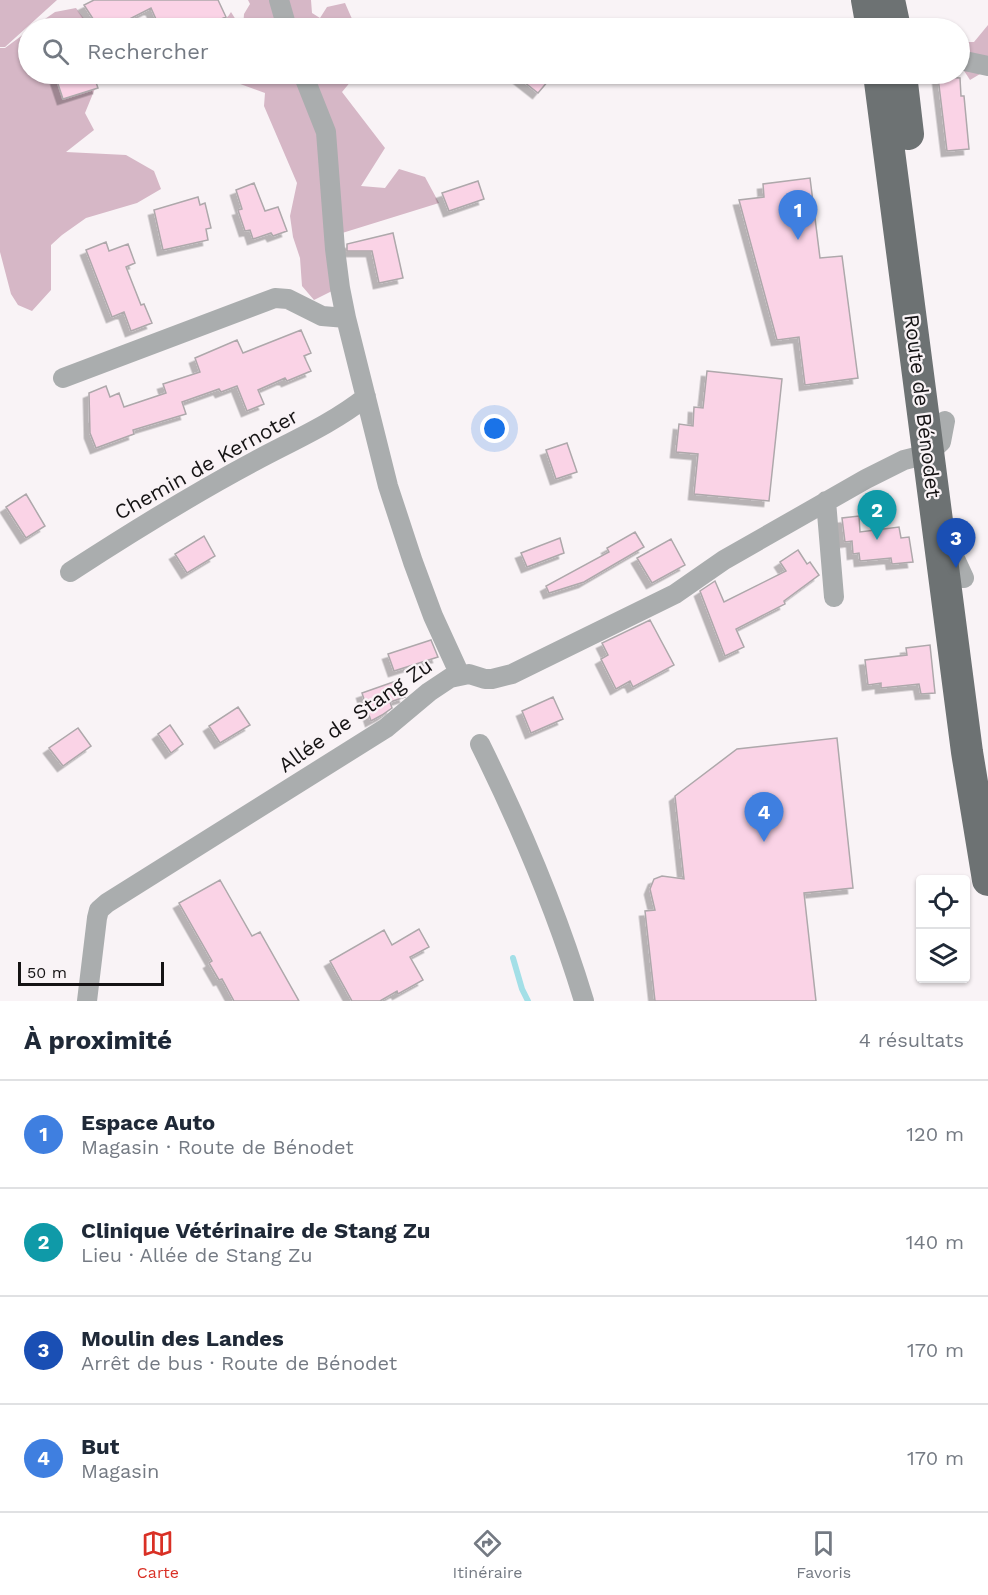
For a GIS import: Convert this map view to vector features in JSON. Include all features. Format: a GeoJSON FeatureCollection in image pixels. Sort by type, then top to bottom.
{"type":"FeatureCollection","features":[{"type":"Feature","properties":{"kind":"main road"},"geometry":{"type":"LineString","coordinates":[[867,0],[870,18]]}},
{"type":"Feature","properties":{"kind":"main road"},"geometry":{"type":"LineString","coordinates":[[889,0],[893,18]]}},
{"type":"Feature","properties":{"kind":"main road","name":"Route de Bénodet"},"geometry":{"type":"LineString","coordinates":[[880,84],[967,752],[988,880]]}},
{"type":"Feature","properties":{"kind":"main road","name":"Route de Bénodet"},"geometry":{"type":"LineString","coordinates":[[902,84],[964,578],[988,745]]}},
{"type":"Feature","properties":{"kind":"street"},"geometry":{"type":"LineString","coordinates":[[279,0],[284,18]]}},
{"type":"Feature","properties":{"kind":"street"},"geometry":{"type":"LineString","coordinates":[[877,0],[880,18]]}},
{"type":"Feature","properties":{"kind":"street"},"geometry":{"type":"LineString","coordinates":[[970,62],[988,66]]}},
{"type":"Feature","properties":{"kind":"street"},"geometry":{"type":"LineString","coordinates":[[307,84],[326,132],[335,249],[346,318],[388,486],[412,562],[460,675]]}},
{"type":"Feature","properties":{"kind":"street"},"geometry":{"type":"LineString","coordinates":[[63,378],[275,298],[288,298],[322,316],[346,318]]}},
{"type":"Feature","properties":{"kind":"street","name":"Chemin de Kernoter"},"geometry":{"type":"LineString","coordinates":[[69,572],[113,543],[214,484],[332,421],[366,397]]}},
{"type":"Feature","properties":{"kind":"street"},"geometry":{"type":"LineString","coordinates":[[945,421],[941,442],[928,454],[939,461],[951,550],[964,578]]}},
{"type":"Feature","properties":{"kind":"street","name":"Allée de Stang Zu"},"geometry":{"type":"LineString","coordinates":[[87,1001],[99,910],[386,728],[440,684],[460,675],[472,674],[485,679],[512,674],[675,594],[724,560],[893,464],[915,455],[928,454]]}},
{"type":"Feature","properties":{"kind":"street"},"geometry":{"type":"LineString","coordinates":[[826,501],[834,597]]}},
{"type":"Feature","properties":{"kind":"street"},"geometry":{"type":"LineString","coordinates":[[480,744],[536,866],[561,930],[584,1001]]}},
{"type":"Feature","properties":{"kind":"shaded area"},"geometry":{"type":"Polygon","coordinates":[[[0,0],[57,0],[37,18],[18,18],[18,35],[5,47],[0,47],[0,0]]]}},
{"type":"Feature","properties":{"kind":"shaded area"},"geometry":{"type":"Polygon","coordinates":[[[248,0],[311,0],[312,13],[320,18],[244,18],[250,4],[248,0]]]}},
{"type":"Feature","properties":{"kind":"shaded area"},"geometry":{"type":"Polygon","coordinates":[[[345,3],[352,18],[320,18],[327,7],[345,3]]]}},
{"type":"Feature","properties":{"kind":"shaded area"},"geometry":{"type":"Polygon","coordinates":[[[76,8],[84,18],[46,18],[55,12],[76,8]]]}},
{"type":"Feature","properties":{"kind":"shaded area"},"geometry":{"type":"Polygon","coordinates":[[[231,12],[235,18],[226,18],[231,12]]]}},
{"type":"Feature","properties":{"kind":"shaded area"},"geometry":{"type":"Polygon","coordinates":[[[988,25],[988,59],[985,71],[970,80],[970,42],[974,42],[988,25]]]}},
{"type":"Feature","properties":{"kind":"shaded area"},"geometry":{"type":"Polygon","coordinates":[[[18,38],[18,84],[97,84],[85,113],[94,130],[66,152],[126,155],[154,171],[161,189],[137,203],[86,218],[51,245],[51,290],[32,311],[18,305],[11,294],[0,252],[0,48],[5,48],[18,38]]]}},
{"type":"Feature","properties":{"kind":"shaded area"},"geometry":{"type":"Polygon","coordinates":[[[240,84],[349,84],[342,92],[385,148],[361,186],[385,188],[399,169],[425,177],[439,203],[339,234],[332,291],[314,300],[302,286],[300,258],[293,237],[290,216],[297,183],[264,106],[265,93],[240,84]]]}},
{"type":"Feature","properties":{"kind":"building"},"geometry":{"type":"Polygon","coordinates":[[[94,0],[218,0],[226,17],[156,18],[151,8],[132,18],[92,18],[84,5],[94,0]]]}},
{"type":"Feature","properties":{"kind":"building"},"geometry":{"type":"Polygon","coordinates":[[[58,84],[97,84],[98,88],[63,99],[58,84]]]}},
{"type":"Feature","properties":{"kind":"building"},"geometry":{"type":"Polygon","coordinates":[[[527,84],[546,84],[538,93],[527,84]]]}},
{"type":"Feature","properties":{"kind":"building"},"geometry":{"type":"Polygon","coordinates":[[[939,84],[960,84],[961,96],[964,96],[969,149],[947,151],[939,84]]]}},
{"type":"Feature","properties":{"kind":"building"},"geometry":{"type":"Polygon","coordinates":[[[810,178],[820,258],[842,256],[858,378],[805,385],[799,337],[777,340],[739,200],[764,197],[763,184],[810,178]]]}},
{"type":"Feature","properties":{"kind":"building"},"geometry":{"type":"Polygon","coordinates":[[[478,181],[484,199],[449,211],[442,193],[478,181]]]}},
{"type":"Feature","properties":{"kind":"building"},"geometry":{"type":"Polygon","coordinates":[[[254,183],[265,211],[278,207],[287,231],[253,239],[250,230],[245,231],[238,210],[242,209],[236,190],[254,183]]]}},
{"type":"Feature","properties":{"kind":"building"},"geometry":{"type":"Polygon","coordinates":[[[198,197],[200,205],[205,203],[211,228],[206,229],[208,240],[163,250],[154,210],[198,197]]]}},
{"type":"Feature","properties":{"kind":"building"},"geometry":{"type":"Polygon","coordinates":[[[393,233],[403,278],[379,283],[372,251],[347,251],[347,244],[393,233]]]}},
{"type":"Feature","properties":{"kind":"building"},"geometry":{"type":"Polygon","coordinates":[[[106,242],[109,251],[128,244],[135,263],[126,267],[141,305],[144,304],[152,323],[131,331],[124,312],[112,317],[86,250],[106,242]]]}},
{"type":"Feature","properties":{"kind":"building"},"geometry":{"type":"Polygon","coordinates":[[[301,330],[311,353],[304,356],[311,371],[287,381],[285,378],[258,390],[264,404],[247,411],[237,386],[221,392],[219,389],[182,402],[186,414],[133,430],[134,434],[96,448],[90,433],[89,393],[106,386],[110,397],[119,393],[124,407],[166,393],[163,384],[200,372],[195,358],[237,340],[243,353],[301,330]]]}},
{"type":"Feature","properties":{"kind":"building"},"geometry":{"type":"Polygon","coordinates":[[[707,371],[782,379],[769,501],[694,494],[698,454],[676,452],[679,424],[693,426],[694,407],[703,408],[707,371]]]}},
{"type":"Feature","properties":{"kind":"building"},"geometry":{"type":"Polygon","coordinates":[[[567,443],[577,472],[556,479],[546,450],[567,443]]]}},
{"type":"Feature","properties":{"kind":"building"},"geometry":{"type":"Polygon","coordinates":[[[26,494],[45,526],[26,538],[6,507],[26,494]]]}},
{"type":"Feature","properties":{"kind":"building"},"geometry":{"type":"Polygon","coordinates":[[[859,516],[860,532],[899,527],[901,538],[909,537],[913,562],[892,564],[891,558],[860,561],[859,553],[853,554],[852,541],[845,542],[842,518],[859,516]]]}},
{"type":"Feature","properties":{"kind":"building"},"geometry":{"type":"Polygon","coordinates":[[[635,532],[644,547],[584,582],[549,593],[546,586],[609,552],[607,548],[635,532]]]}},
{"type":"Feature","properties":{"kind":"building"},"geometry":{"type":"Polygon","coordinates":[[[204,536],[215,556],[187,573],[175,554],[204,536]]]}},
{"type":"Feature","properties":{"kind":"building"},"geometry":{"type":"Polygon","coordinates":[[[560,538],[564,553],[527,567],[521,553],[560,538]]]}},
{"type":"Feature","properties":{"kind":"building"},"geometry":{"type":"Polygon","coordinates":[[[671,539],[685,565],[652,583],[637,558],[671,539]]]}},
{"type":"Feature","properties":{"kind":"building"},"geometry":{"type":"Polygon","coordinates":[[[798,550],[807,564],[810,562],[819,575],[784,601],[785,604],[736,629],[744,647],[725,656],[700,591],[715,581],[724,602],[786,571],[780,562],[798,550]]]}},
{"type":"Feature","properties":{"kind":"building"},"geometry":{"type":"Polygon","coordinates":[[[650,620],[674,665],[633,687],[630,681],[616,689],[601,659],[608,655],[602,643],[650,620]]]}},
{"type":"Feature","properties":{"kind":"building"},"geometry":{"type":"Polygon","coordinates":[[[431,640],[438,657],[394,671],[388,654],[431,640]]]}},
{"type":"Feature","properties":{"kind":"building"},"geometry":{"type":"Polygon","coordinates":[[[930,645],[935,693],[921,694],[919,684],[881,688],[881,683],[868,685],[865,660],[907,655],[906,648],[930,645]]]}},
{"type":"Feature","properties":{"kind":"building"},"geometry":{"type":"Polygon","coordinates":[[[399,680],[405,697],[390,702],[392,708],[371,721],[362,693],[399,680]]]}},
{"type":"Feature","properties":{"kind":"building"},"geometry":{"type":"Polygon","coordinates":[[[553,697],[563,719],[531,733],[522,711],[553,697]]]}},
{"type":"Feature","properties":{"kind":"building"},"geometry":{"type":"Polygon","coordinates":[[[238,707],[250,725],[220,743],[209,726],[238,707]]]}},
{"type":"Feature","properties":{"kind":"building"},"geometry":{"type":"Polygon","coordinates":[[[170,725],[183,744],[171,753],[158,734],[170,725]]]}},
{"type":"Feature","properties":{"kind":"building"},"geometry":{"type":"Polygon","coordinates":[[[78,728],[91,746],[63,766],[49,748],[78,728]]]}},
{"type":"Feature","properties":{"kind":"building"},"geometry":{"type":"Polygon","coordinates":[[[837,738],[853,888],[804,893],[816,1001],[655,1001],[645,911],[655,910],[650,889],[654,879],[662,876],[684,879],[675,796],[737,749],[837,738]]]}},
{"type":"Feature","properties":{"kind":"building"},"geometry":{"type":"Polygon","coordinates":[[[220,880],[252,936],[260,932],[299,1001],[234,1001],[222,979],[219,980],[209,963],[212,961],[179,903],[220,880]]]}},
{"type":"Feature","properties":{"kind":"building"},"geometry":{"type":"Polygon","coordinates":[[[419,929],[429,947],[410,957],[423,980],[380,1001],[352,1001],[330,961],[384,930],[392,945],[419,929]]]}},
{"type":"Feature","properties":{"kind":"waterway"},"geometry":{"type":"LineString","coordinates":[[513,958],[528,1001]]}},
{"type":"Feature","properties":{"kind":"place","name":"Espace Auto"},"geometry":{"type":"Point","coordinates":[798,240]}},
{"type":"Feature","properties":{"kind":"place","name":"Clinique Vétérinaire de Stang Zu"},"geometry":{"type":"Point","coordinates":[877,540]}},
{"type":"Feature","properties":{"kind":"place","name":"Moulin des Landes"},"geometry":{"type":"Point","coordinates":[956,568]}},
{"type":"Feature","properties":{"kind":"place","name":"But"},"geometry":{"type":"Point","coordinates":[764,842]}}]}
